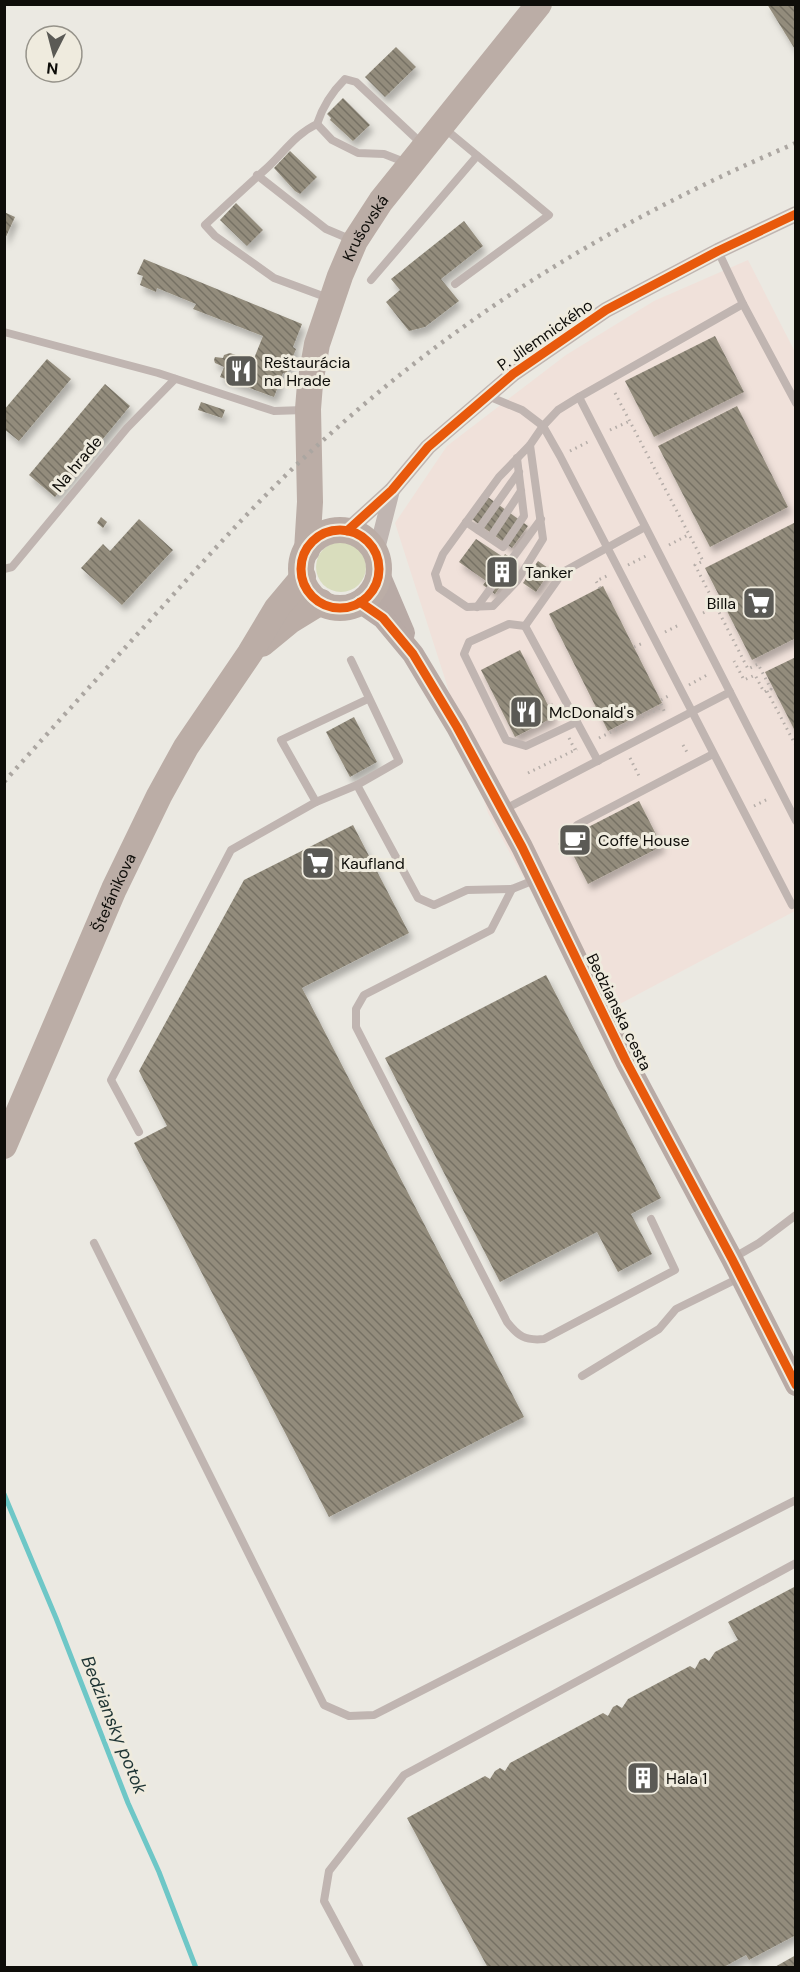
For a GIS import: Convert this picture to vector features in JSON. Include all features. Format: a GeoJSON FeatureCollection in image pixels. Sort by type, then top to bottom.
{"type":"FeatureCollection","features":[{"type":"Feature","properties":{"kind":"main road","name":"Krušovská"},"geometry":{"type":"LineString","coordinates":[[307,550],[310,502],[308,410],[317,344],[331,299],[355,241],[381,201],[539,4]]}},
{"type":"Feature","properties":{"kind":"main road"},"geometry":{"type":"LineString","coordinates":[[310,502],[339,531]]}},
{"type":"Feature","properties":{"kind":"main road"},"geometry":{"type":"LineString","coordinates":[[339,531],[357,534],[366,540],[377,563],[371,592],[360,602],[341,607],[330,606],[311,594],[303,577],[302,563],[307,550],[315,540],[339,531]]}},
{"type":"Feature","properties":{"kind":"main road"},"geometry":{"type":"LineString","coordinates":[[250,653],[277,608],[303,577]]}},
{"type":"Feature","properties":{"kind":"main road"},"geometry":{"type":"LineString","coordinates":[[250,653],[290,621],[321,602]]}},
{"type":"Feature","properties":{"kind":"main road","name":"Štefánikova"},"geometry":{"type":"LineString","coordinates":[[4,1146],[114,889],[159,796],[186,747],[250,653]]}},
{"type":"Feature","properties":{"kind":"street","name":"P. Jilemnického"},"geometry":{"type":"LineString","coordinates":[[339,531],[392,490],[429,447],[513,374],[606,310],[718,251],[795,214]]}},
{"type":"Feature","properties":{"kind":"street","name":"P. Jilemnického"},"geometry":{"type":"LineString","coordinates":[[377,563],[392,490]]}},
{"type":"Feature","properties":{"kind":"street","name":"Bedzianska cesta"},"geometry":{"type":"LineString","coordinates":[[377,563],[413,654]]}},
{"type":"Feature","properties":{"kind":"street","name":"Bedzianska cesta"},"geometry":{"type":"LineString","coordinates":[[360,602],[383,618],[413,654],[457,727],[538,879],[626,1061],[737,1268],[795,1385]]}},
{"type":"Feature","properties":{"kind":"lane"},"geometry":{"type":"LineString","coordinates":[[331,299],[274,278],[216,236],[205,225],[268,167],[303,130],[317,124],[322,109],[333,91],[345,79],[356,82],[417,155]]}},
{"type":"Feature","properties":{"kind":"lane"},"geometry":{"type":"LineString","coordinates":[[317,124],[332,140],[358,153],[417,155]]}},
{"type":"Feature","properties":{"kind":"lane"},"geometry":{"type":"LineString","coordinates":[[441,126],[549,215],[455,284]]}},
{"type":"Feature","properties":{"kind":"lane"},"geometry":{"type":"LineString","coordinates":[[371,280],[477,156]]}},
{"type":"Feature","properties":{"kind":"lane"},"geometry":{"type":"LineString","coordinates":[[257,175],[326,229],[355,241]]}},
{"type":"Feature","properties":{"kind":"lane"},"geometry":{"type":"LineString","coordinates":[[718,251],[795,403]]}},
{"type":"Feature","properties":{"kind":"lane"},"geometry":{"type":"LineString","coordinates":[[530,445],[543,539],[517,581],[493,606],[467,607],[439,588],[435,574],[443,554],[499,477],[530,445],[543,426],[558,410],[579,397],[743,304]]}},
{"type":"Feature","properties":{"kind":"lane"},"geometry":{"type":"LineString","coordinates":[[4,332],[175,379],[274,411],[308,410]]}},
{"type":"Feature","properties":{"kind":"lane","name":"Na hrade"},"geometry":{"type":"LineString","coordinates":[[4,569],[12,567],[127,428],[175,379]]}},
{"type":"Feature","properties":{"kind":"lane"},"geometry":{"type":"LineString","coordinates":[[488,396],[522,410],[543,426],[792,905],[795,903]]}},
{"type":"Feature","properties":{"kind":"lane"},"geometry":{"type":"LineString","coordinates":[[579,397],[795,821]]}},
{"type":"Feature","properties":{"kind":"lane"},"geometry":{"type":"LineString","coordinates":[[466,522],[503,547],[524,516],[517,458]]}},
{"type":"Feature","properties":{"kind":"lane"},"geometry":{"type":"LineString","coordinates":[[478,530],[519,472]]}},
{"type":"Feature","properties":{"kind":"lane"},"geometry":{"type":"LineString","coordinates":[[490,538],[521,491]]}},
{"type":"Feature","properties":{"kind":"lane"},"geometry":{"type":"LineString","coordinates":[[477,607],[541,519]]}},
{"type":"Feature","properties":{"kind":"lane"},"geometry":{"type":"LineString","coordinates":[[525,626],[563,572],[645,527]]}},
{"type":"Feature","properties":{"kind":"lane"},"geometry":{"type":"LineString","coordinates":[[525,626],[509,624],[469,642],[464,654],[506,740],[526,746],[577,722]]}},
{"type":"Feature","properties":{"kind":"lane"},"geometry":{"type":"LineString","coordinates":[[525,626],[598,761]]}},
{"type":"Feature","properties":{"kind":"lane"},"geometry":{"type":"LineString","coordinates":[[140,1132],[111,1080],[231,850],[316,802],[357,785],[399,761],[351,660]]}},
{"type":"Feature","properties":{"kind":"lane"},"geometry":{"type":"LineString","coordinates":[[502,810],[730,692]]}},
{"type":"Feature","properties":{"kind":"lane"},"geometry":{"type":"LineString","coordinates":[[316,802],[281,740],[369,699]]}},
{"type":"Feature","properties":{"kind":"lane"},"geometry":{"type":"LineString","coordinates":[[577,825],[713,754]]}},
{"type":"Feature","properties":{"kind":"lane"},"geometry":{"type":"LineString","coordinates":[[357,785],[418,898],[434,905],[467,890],[512,889],[538,879]]}},
{"type":"Feature","properties":{"kind":"lane"},"geometry":{"type":"LineString","coordinates":[[512,889],[491,930],[364,995],[356,1009],[356,1027],[507,1322],[517,1334],[532,1341],[544,1339],[675,1270],[651,1219]]}},
{"type":"Feature","properties":{"kind":"lane"},"geometry":{"type":"LineString","coordinates":[[582,1376],[659,1329],[676,1309],[737,1268],[759,1243],[795,1215]]}},
{"type":"Feature","properties":{"kind":"lane"},"geometry":{"type":"LineString","coordinates":[[94,1243],[324,1705],[349,1716],[374,1715],[795,1500]]}},
{"type":"Feature","properties":{"kind":"lane"},"geometry":{"type":"LineString","coordinates":[[360,1968],[324,1901],[328,1871],[404,1775],[795,1563]]}},
{"type":"Feature","properties":{"kind":"path"},"geometry":{"type":"LineString","coordinates":[[615,393],[703,561],[695,565],[716,607],[748,669],[758,664],[771,689],[767,691]]}},
{"type":"Feature","properties":{"kind":"path"},"geometry":{"type":"LineString","coordinates":[[606,433],[630,421]]}},
{"type":"Feature","properties":{"kind":"path"},"geometry":{"type":"LineString","coordinates":[[560,456],[592,439]]}},
{"type":"Feature","properties":{"kind":"path"},"geometry":{"type":"LineString","coordinates":[[664,547],[688,535]]}},
{"type":"Feature","properties":{"kind":"path"},"geometry":{"type":"LineString","coordinates":[[626,566],[651,554]]}},
{"type":"Feature","properties":{"kind":"path"},"geometry":{"type":"LineString","coordinates":[[600,588],[596,581],[612,573]]}},
{"type":"Feature","properties":{"kind":"path"},"geometry":{"type":"LineString","coordinates":[[634,647],[716,607]]}},
{"type":"Feature","properties":{"kind":"path"},"geometry":{"type":"LineString","coordinates":[[661,699],[742,657]]}},
{"type":"Feature","properties":{"kind":"path"},"geometry":{"type":"LineString","coordinates":[[734,661],[744,680],[755,675],[764,692],[767,691],[795,746]]}},
{"type":"Feature","properties":{"kind":"path"},"geometry":{"type":"LineString","coordinates":[[559,845],[568,840]]}},
{"type":"Feature","properties":{"kind":"shaded area"},"geometry":{"type":"Polygon","coordinates":[[[748,260],[795,352],[795,911],[599,1015],[488,813],[395,523],[447,446],[566,355],[654,301],[748,260]]]}},
{"type":"Feature","properties":{"kind":"green space"},"geometry":{"type":"Polygon","coordinates":[[[341,542],[359,549],[366,567],[359,585],[341,592],[323,585],[316,567],[323,549],[341,542]]]}},
{"type":"Feature","properties":{"kind":"building"},"geometry":{"type":"Polygon","coordinates":[[[767,4],[796,4],[796,51],[767,4]]]}},
{"type":"Feature","properties":{"kind":"building"},"geometry":{"type":"Polygon","coordinates":[[[396,47],[416,67],[385,97],[365,77],[396,47]]]}},
{"type":"Feature","properties":{"kind":"building"},"geometry":{"type":"Polygon","coordinates":[[[343,98],[370,125],[353,141],[330,120],[327,114],[343,98]]]}},
{"type":"Feature","properties":{"kind":"building"},"geometry":{"type":"Polygon","coordinates":[[[290,151],[317,177],[300,194],[274,168],[290,151]]]}},
{"type":"Feature","properties":{"kind":"building"},"geometry":{"type":"Polygon","coordinates":[[[236,203],[263,230],[247,246],[220,220],[236,203]]]}},
{"type":"Feature","properties":{"kind":"building"},"geometry":{"type":"Polygon","coordinates":[[[4,212],[15,217],[4,241],[4,212]]]}},
{"type":"Feature","properties":{"kind":"building"},"geometry":{"type":"Polygon","coordinates":[[[464,221],[483,246],[441,279],[459,301],[425,327],[409,331],[386,302],[400,290],[391,279],[464,221]]]}},
{"type":"Feature","properties":{"kind":"building"},"geometry":{"type":"Polygon","coordinates":[[[144,259],[302,324],[293,347],[296,349],[286,374],[283,373],[274,397],[220,377],[224,367],[215,363],[214,360],[215,357],[223,358],[224,355],[230,353],[253,361],[263,336],[193,309],[196,304],[157,288],[156,292],[140,285],[143,276],[137,274],[144,259]]]}},
{"type":"Feature","properties":{"kind":"building"},"geometry":{"type":"Polygon","coordinates":[[[715,336],[744,392],[654,437],[625,381],[715,336]]]}},
{"type":"Feature","properties":{"kind":"building"},"geometry":{"type":"Polygon","coordinates":[[[47,359],[71,379],[19,441],[4,429],[4,410],[47,359]]]}},
{"type":"Feature","properties":{"kind":"building"},"geometry":{"type":"Polygon","coordinates":[[[105,384],[130,406],[55,497],[29,475],[105,384]]]}},
{"type":"Feature","properties":{"kind":"building"},"geometry":{"type":"Polygon","coordinates":[[[201,402],[225,410],[222,418],[198,410],[201,402]]]}},
{"type":"Feature","properties":{"kind":"building"},"geometry":{"type":"Polygon","coordinates":[[[737,406],[788,507],[710,547],[658,446],[737,406]]]}},
{"type":"Feature","properties":{"kind":"building"},"geometry":{"type":"Polygon","coordinates":[[[485,495],[528,526],[512,548],[469,517],[485,495]]]}},
{"type":"Feature","properties":{"kind":"building"},"geometry":{"type":"Polygon","coordinates":[[[101,517],[107,522],[103,528],[97,523],[101,517]]]}},
{"type":"Feature","properties":{"kind":"building"},"geometry":{"type":"Polygon","coordinates":[[[139,519],[173,550],[122,605],[81,568],[103,544],[110,551],[139,519]]]}},
{"type":"Feature","properties":{"kind":"building","name":"Billa"},"geometry":{"type":"Polygon","coordinates":[[[796,522],[796,638],[752,660],[705,568],[796,522]]]}},
{"type":"Feature","properties":{"kind":"building","name":"Tanker"},"geometry":{"type":"Polygon","coordinates":[[[476,539],[503,557],[505,554],[517,562],[495,594],[483,585],[486,581],[459,562],[476,539]]]}},
{"type":"Feature","properties":{"kind":"building"},"geometry":{"type":"Polygon","coordinates":[[[538,561],[551,570],[536,592],[523,583],[538,561]]]}},
{"type":"Feature","properties":{"kind":"building"},"geometry":{"type":"Polygon","coordinates":[[[603,586],[662,703],[608,731],[549,614],[603,586]]]}},
{"type":"Feature","properties":{"kind":"building"},"geometry":{"type":"Polygon","coordinates":[[[520,650],[554,717],[515,737],[481,670],[520,650]]]}},
{"type":"Feature","properties":{"kind":"building"},"geometry":{"type":"Polygon","coordinates":[[[796,657],[796,733],[765,672],[796,657]]]}},
{"type":"Feature","properties":{"kind":"building"},"geometry":{"type":"Polygon","coordinates":[[[354,717],[377,762],[350,777],[326,732],[354,717]]]}},
{"type":"Feature","properties":{"kind":"building"},"geometry":{"type":"Polygon","coordinates":[[[639,801],[662,846],[588,884],[565,839],[639,801]]]}},
{"type":"Feature","properties":{"kind":"building"},"geometry":{"type":"Polygon","coordinates":[[[353,825],[409,933],[302,988],[524,1417],[329,1517],[134,1143],[167,1126],[139,1071],[244,880],[353,825]]]}},
{"type":"Feature","properties":{"kind":"building"},"geometry":{"type":"Polygon","coordinates":[[[546,975],[661,1198],[631,1214],[652,1254],[618,1272],[597,1232],[500,1282],[385,1058],[546,975]]]}},
{"type":"Feature","properties":{"kind":"building","name":"Hala 1"},"geometry":{"type":"Polygon","coordinates":[[[796,1586],[796,1935],[749,1960],[746,1955],[722,1968],[488,1968],[407,1818],[485,1776],[490,1779],[500,1768],[505,1771],[510,1763],[603,1713],[608,1716],[613,1707],[617,1705],[622,1708],[628,1699],[690,1666],[695,1669],[700,1660],[705,1658],[709,1661],[715,1652],[738,1640],[728,1622],[796,1586]]]}},
{"type":"Feature","properties":{"kind":"building"},"geometry":{"type":"Polygon","coordinates":[[[796,1955],[796,1968],[773,1968],[796,1955]]]}},
{"type":"Feature","properties":{"kind":"waterway","name":"Bedziansky potok"},"geometry":{"type":"LineString","coordinates":[[4,1494],[196,1968]]}},
{"type":"Feature","properties":{"kind":"railway"},"geometry":{"type":"LineString","coordinates":[[4,782],[244,517],[307,455],[382,389],[437,346],[550,269],[669,202],[796,143]]}},
{"type":"Feature","properties":{"kind":"cycle path"},"geometry":{"type":"LineString","coordinates":[[347,531],[392,490],[428,447],[513,374],[606,310],[718,251],[796,214]]}},
{"type":"Feature","properties":{"kind":"cycle path"},"geometry":{"type":"LineString","coordinates":[[340,530],[355,533],[367,542],[376,554],[379,569],[376,584],[367,596],[355,605],[340,608],[325,605],[313,596],[304,584],[301,569],[304,554],[313,542],[325,533],[340,530]]}},
{"type":"Feature","properties":{"kind":"cycle path"},"geometry":{"type":"LineString","coordinates":[[360,602],[383,618],[413,654],[457,727],[522,847],[626,1061],[732,1259],[796,1385]]}},
{"type":"Feature","properties":{"kind":"place","name":"Reštaurácia na Hrade"},"geometry":{"type":"Point","coordinates":[241,371]}},
{"type":"Feature","properties":{"kind":"place","name":"Tanker"},"geometry":{"type":"Point","coordinates":[502,572]}},
{"type":"Feature","properties":{"kind":"place","name":"Billa"},"geometry":{"type":"Point","coordinates":[759,603]}},
{"type":"Feature","properties":{"kind":"place","name":"McDonald's"},"geometry":{"type":"Point","coordinates":[526,712]}},
{"type":"Feature","properties":{"kind":"place","name":"Coffe House"},"geometry":{"type":"Point","coordinates":[575,840]}},
{"type":"Feature","properties":{"kind":"place","name":"Kaufland"},"geometry":{"type":"Point","coordinates":[318,863]}},
{"type":"Feature","properties":{"kind":"place","name":"Hala 1"},"geometry":{"type":"Point","coordinates":[643,1778]}}]}
